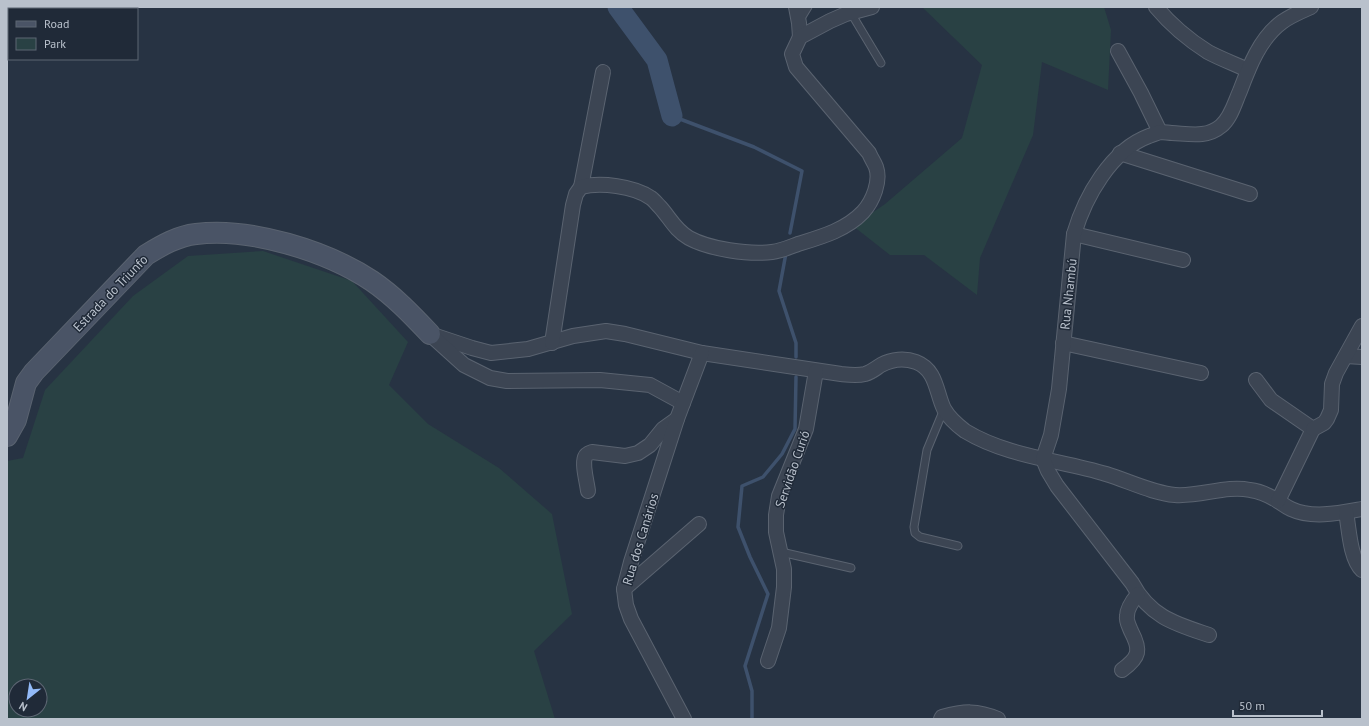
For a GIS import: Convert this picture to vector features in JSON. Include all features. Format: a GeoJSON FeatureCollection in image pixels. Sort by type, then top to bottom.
{"type":"FeatureCollection","features":[{"type":"Feature","properties":{"kind":"street"},"geometry":{"type":"LineString","coordinates":[[581,187],[590,185],[607,185],[640,193],[652,198],[678,230],[689,238],[708,245],[752,253],[774,252],[822,236],[850,223],[864,211],[874,192],[877,180],[876,168],[869,153],[796,67],[792,54],[800,37],[796,7]]}},
{"type":"Feature","properties":{"kind":"street"},"geometry":{"type":"LineString","coordinates":[[800,37],[830,21],[872,7]]}},
{"type":"Feature","properties":{"kind":"street"},"geometry":{"type":"LineString","coordinates":[[1156,7],[1176,27],[1209,52],[1248,70]]}},
{"type":"Feature","properties":{"kind":"street","name":"Rua Nhambú"},"geometry":{"type":"LineString","coordinates":[[1043,459],[1051,435],[1056,412],[1074,234],[1078,220],[1087,200],[1103,174],[1120,153],[1141,139],[1160,132],[1202,135],[1212,132],[1222,125],[1230,114],[1248,70],[1261,46],[1281,22],[1311,7]]}},
{"type":"Feature","properties":{"kind":"street"},"geometry":{"type":"LineString","coordinates":[[1118,51],[1141,92],[1160,132]]}},
{"type":"Feature","properties":{"kind":"street"},"geometry":{"type":"LineString","coordinates":[[552,342],[573,205],[576,194],[581,187],[603,72]]}},
{"type":"Feature","properties":{"kind":"street"},"geometry":{"type":"LineString","coordinates":[[1120,153],[1250,194]]}},
{"type":"Feature","properties":{"kind":"street","name":"Estrada do Triunfo"},"geometry":{"type":"LineString","coordinates":[[7,436],[16,420],[26,383],[34,372],[146,255],[176,238],[196,234],[223,233],[255,235],[303,248],[336,261],[372,280],[399,302],[430,334]]}},
{"type":"Feature","properties":{"kind":"street"},"geometry":{"type":"LineString","coordinates":[[1074,234],[1183,260]]}},
{"type":"Feature","properties":{"kind":"street"},"geometry":{"type":"LineString","coordinates":[[1278,501],[1313,429],[1328,419],[1331,410],[1332,384],[1336,373],[1362,326]]}},
{"type":"Feature","properties":{"kind":"street"},"geometry":{"type":"LineString","coordinates":[[430,334],[491,353],[528,349],[573,336],[606,331],[625,334],[702,353],[816,371],[858,375],[874,370],[891,361],[904,359],[924,366],[936,384],[944,409],[953,421],[965,430],[984,440],[1027,455],[1100,472],[1164,493],[1176,495],[1197,495],[1249,489],[1260,492],[1278,501],[1289,509],[1300,513],[1324,514],[1362,509]]}},
{"type":"Feature","properties":{"kind":"street"},"geometry":{"type":"LineString","coordinates":[[430,334],[464,365],[490,378],[507,381],[600,380],[650,385],[683,403]]}},
{"type":"Feature","properties":{"kind":"street"},"geometry":{"type":"LineString","coordinates":[[1063,343],[1201,373]]}},
{"type":"Feature","properties":{"kind":"street","name":"Rua dos Canários"},"geometry":{"type":"LineString","coordinates":[[684,719],[631,619],[626,605],[624,589],[630,562],[677,420],[702,353]]}},
{"type":"Feature","properties":{"kind":"street"},"geometry":{"type":"LineString","coordinates":[[1346,356],[1362,357]]}},
{"type":"Feature","properties":{"kind":"street","name":"Servidão Curió"},"geometry":{"type":"LineString","coordinates":[[768,661],[779,628],[784,570],[776,532],[779,496],[806,429],[816,371]]}},
{"type":"Feature","properties":{"kind":"street"},"geometry":{"type":"LineString","coordinates":[[1256,380],[1271,400],[1313,429]]}},
{"type":"Feature","properties":{"kind":"street"},"geometry":{"type":"LineString","coordinates":[[588,491],[584,463],[585,457],[588,453],[592,452],[625,456],[638,453],[650,444],[663,429],[677,420]]}},
{"type":"Feature","properties":{"kind":"street"},"geometry":{"type":"LineString","coordinates":[[1043,459],[1057,486],[1132,583],[1138,594],[1160,615],[1173,623],[1209,636]]}},
{"type":"Feature","properties":{"kind":"street"},"geometry":{"type":"LineString","coordinates":[[1346,512],[1354,558],[1362,570]]}},
{"type":"Feature","properties":{"kind":"street"},"geometry":{"type":"LineString","coordinates":[[624,589],[699,524]]}},
{"type":"Feature","properties":{"kind":"street"},"geometry":{"type":"LineString","coordinates":[[1122,670],[1132,663],[1137,654],[1138,645],[1128,624],[1127,616],[1131,602],[1138,594]]}},
{"type":"Feature","properties":{"kind":"street"},"geometry":{"type":"LineString","coordinates":[[941,719],[942,717],[960,712],[982,712],[998,719]]}},
{"type":"Feature","properties":{"kind":"lane"},"geometry":{"type":"LineString","coordinates":[[799,23],[808,7]]}},
{"type":"Feature","properties":{"kind":"lane"},"geometry":{"type":"LineString","coordinates":[[851,13],[880,63]]}},
{"type":"Feature","properties":{"kind":"lane"},"geometry":{"type":"LineString","coordinates":[[944,409],[927,450],[914,528],[915,533],[920,537],[958,546]]}},
{"type":"Feature","properties":{"kind":"lane"},"geometry":{"type":"LineString","coordinates":[[781,552],[851,568]]}},
{"type":"Feature","properties":{"kind":"green space"},"geometry":{"type":"Polygon","coordinates":[[[922,7],[1104,7],[1111,30],[1108,90],[1042,62],[1033,135],[980,258],[977,295],[924,255],[890,255],[853,226],[885,204],[962,138],[982,65],[922,7]]]}},
{"type":"Feature","properties":{"kind":"green space"},"geometry":{"type":"Polygon","coordinates":[[[263,251],[352,281],[408,342],[389,385],[428,424],[499,468],[552,514],[572,614],[534,651],[555,719],[7,719],[7,461],[23,458],[45,390],[133,296],[188,256],[263,251]]]}},
{"type":"Feature","properties":{"kind":"waterway"},"geometry":{"type":"LineString","coordinates":[[618,7],[657,60],[672,116]]}},
{"type":"Feature","properties":{"kind":"waterway"},"geometry":{"type":"LineString","coordinates":[[672,116],[754,147],[802,171],[790,233]]}},
{"type":"Feature","properties":{"kind":"waterway"},"geometry":{"type":"LineString","coordinates":[[786,253],[779,291],[796,343],[796,357]]}},
{"type":"Feature","properties":{"kind":"waterway"},"geometry":{"type":"LineString","coordinates":[[752,719],[752,691],[745,666],[768,594],[750,557],[738,527],[742,486],[763,477],[782,454],[795,429],[796,377]]}}]}
